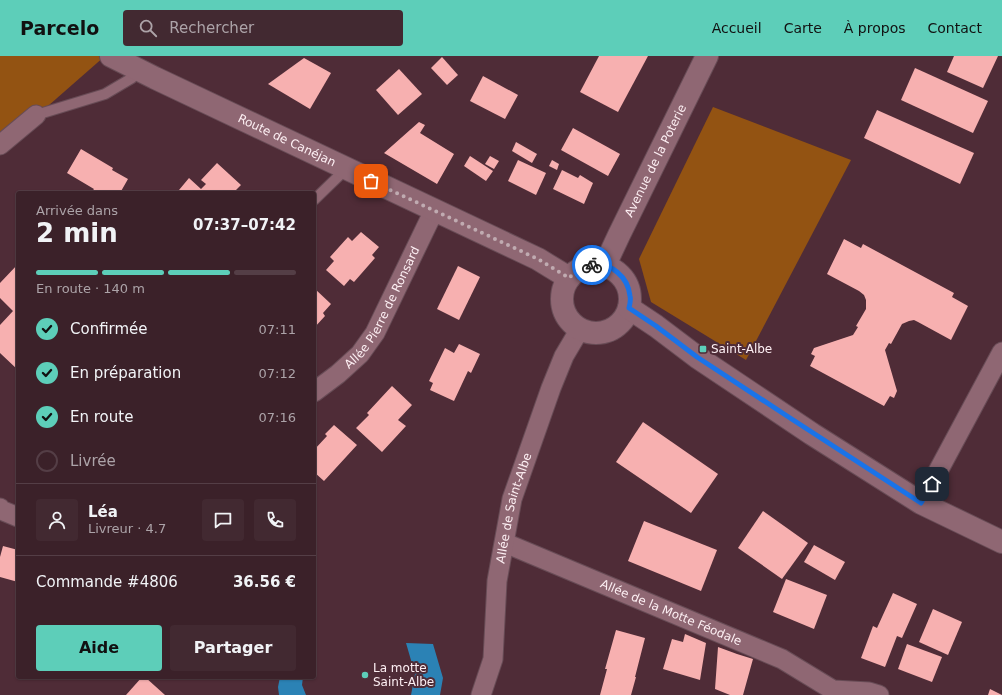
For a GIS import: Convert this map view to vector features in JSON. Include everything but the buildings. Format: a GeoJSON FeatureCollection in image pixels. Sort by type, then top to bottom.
{"type":"FeatureCollection","features":[{"type":"Feature","properties":{"kind":"street","name":"Route de Canéjan"},"geometry":{"type":"LineString","coordinates":[[112,56],[155,78],[538,259],[569,278]]}},
{"type":"Feature","properties":{"kind":"street","name":"Avenue de la Poterie"},"geometry":{"type":"LineString","coordinates":[[604,266],[707,56]]}},
{"type":"Feature","properties":{"kind":"street"},"geometry":{"type":"LineString","coordinates":[[0,145],[36,115]]}},
{"type":"Feature","properties":{"kind":"street","name":"Allée Pierre de Ronsard"},"geometry":{"type":"LineString","coordinates":[[316,390],[338,374],[360,354],[375,334],[435,211]]}},
{"type":"Feature","properties":{"kind":"street"},"geometry":{"type":"LineString","coordinates":[[595,264],[604,266],[615,270],[623,277],[631,297],[629,308],[625,318],[618,326],[609,331],[589,333],[580,329],[571,322],[564,312],[562,300],[564,289],[569,278],[576,271],[585,266],[595,264]]}},
{"type":"Feature","properties":{"kind":"street"},"geometry":{"type":"LineString","coordinates":[[629,308],[697,357],[921,503],[1002,542]]}},
{"type":"Feature","properties":{"kind":"street","name":"Allée de Saint-Albe"},"geometry":{"type":"LineString","coordinates":[[481,695],[493,659],[497,581],[512,499],[551,388],[564,356],[580,329]]}},
{"type":"Feature","properties":{"kind":"street"},"geometry":{"type":"LineString","coordinates":[[921,503],[1002,352]]}},
{"type":"Feature","properties":{"kind":"street","name":"Allée de la Motte Féodale"},"geometry":{"type":"LineString","coordinates":[[505,543],[782,659],[834,692],[869,692],[879,695]]}},
{"type":"Feature","properties":{"kind":"lane"},"geometry":{"type":"LineString","coordinates":[[36,115],[104,94],[132,78]]}},
{"type":"Feature","properties":{"kind":"lane"},"geometry":{"type":"LineString","coordinates":[[316,198],[346,169]]}},
{"type":"Feature","properties":{"kind":"shaded area"},"geometry":{"type":"Polygon","coordinates":[[[0,56],[105,56],[0,148],[0,56]]]}},
{"type":"Feature","properties":{"kind":"shaded area"},"geometry":{"type":"Polygon","coordinates":[[[713,107],[851,160],[746,360],[651,302],[639,259],[713,107]]]}},
{"type":"Feature","properties":{"kind":"water"},"geometry":{"type":"Polygon","coordinates":[[[406,643],[433,644],[443,678],[440,695],[411,695],[415,674],[406,643]]]}},
{"type":"Feature","properties":{"kind":"water"},"geometry":{"type":"Polygon","coordinates":[[[280,679],[303,679],[302,685],[306,695],[279,695],[278,687],[280,679]]]}},
{"type":"Feature","properties":{"kind":"way so far"},"geometry":{"type":"LineString","coordinates":[[371,181],[538,259],[569,278],[576,271],[585,266],[592,265]]}},
{"type":"Feature","properties":{"kind":"place","name":"Saint-Albe"},"geometry":{"type":"Point","coordinates":[703,349]}},
{"type":"Feature","properties":{"kind":"place","name":"La motte Saint-Albe"},"geometry":{"type":"Point","coordinates":[365,675]}},
{"type":"Feature","properties":{"kind":"route"},"geometry":{"type":"LineString","coordinates":[[592,265],[595,264],[615,270],[623,277],[631,297],[629,308],[697,357],[812,434],[921,503],[932,484]]}}]}
